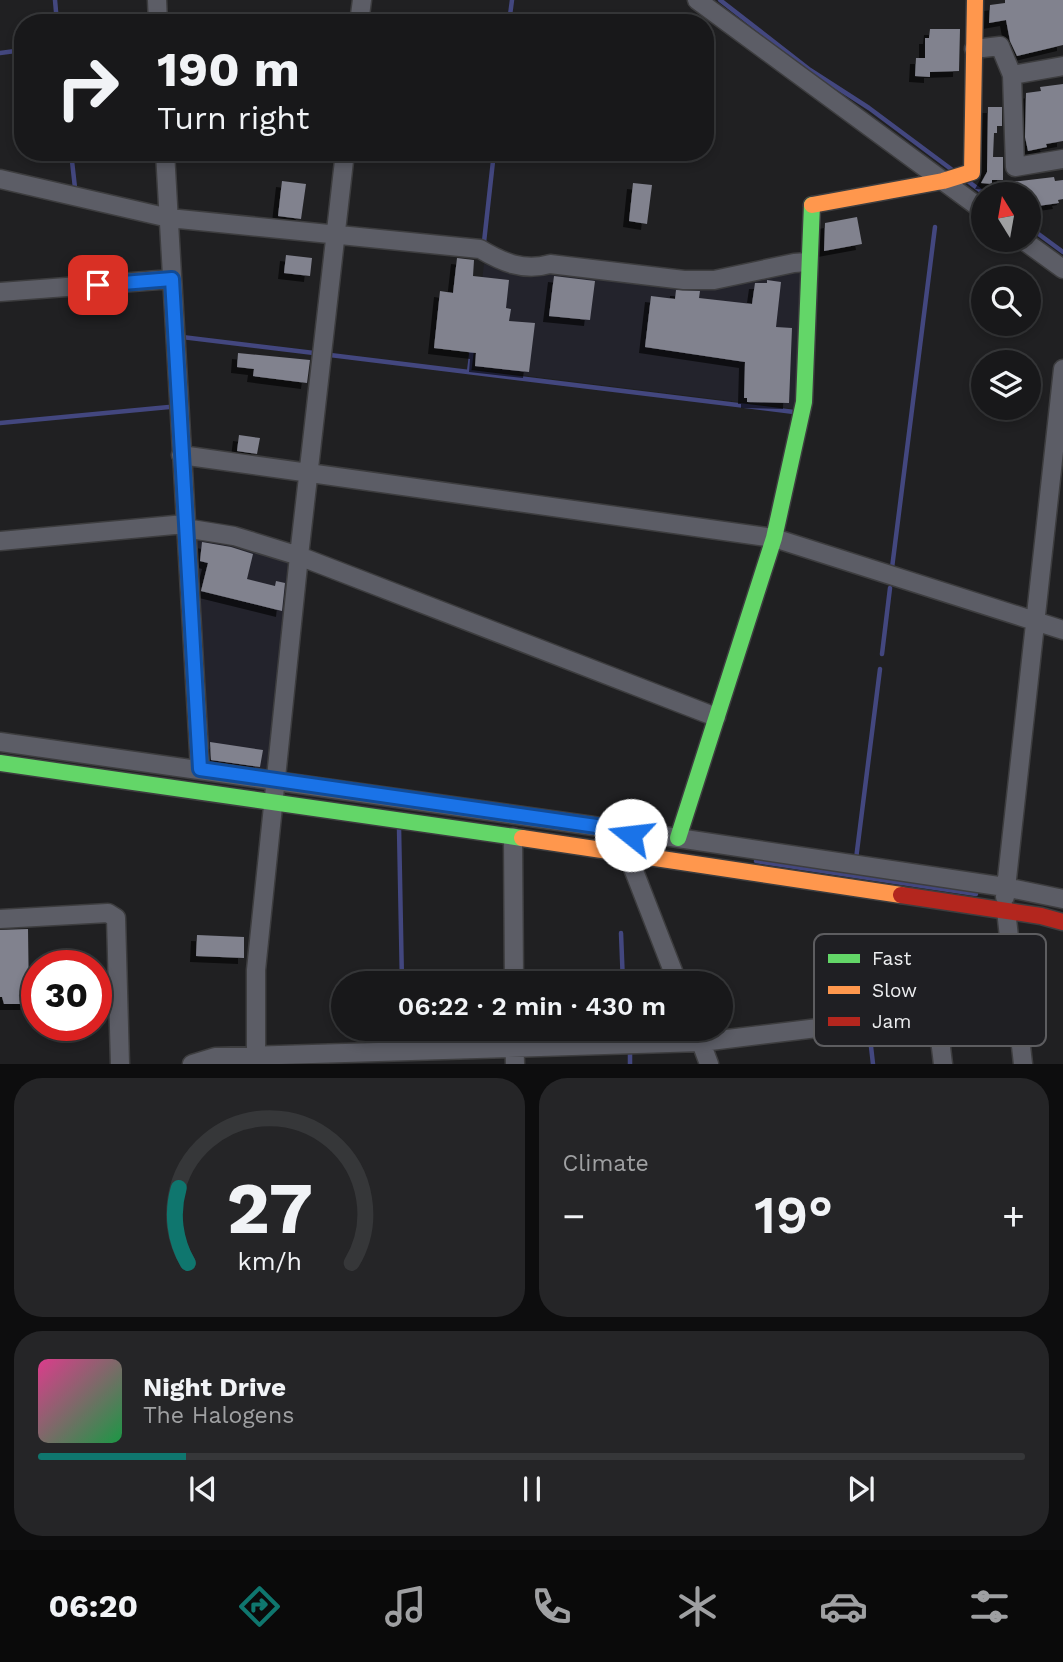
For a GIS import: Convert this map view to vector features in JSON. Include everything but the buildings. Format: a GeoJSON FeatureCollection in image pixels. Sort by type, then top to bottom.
{"type":"FeatureCollection","features":[{"type":"Feature","properties":{"kind":"street"},"geometry":{"type":"LineString","coordinates":[[698,0],[971,200]]}},
{"type":"Feature","properties":{"kind":"street"},"geometry":{"type":"LineString","coordinates":[[678,838],[774,538],[804,402],[811,205],[946,180],[972,172],[975,0]]}},
{"type":"Feature","properties":{"kind":"street"},"geometry":{"type":"LineString","coordinates":[[974,49],[1000,46],[1012,75],[1015,167],[1063,159]]}},
{"type":"Feature","properties":{"kind":"street"},"geometry":{"type":"LineString","coordinates":[[1012,75],[1063,66]]}},
{"type":"Feature","properties":{"kind":"street"},"geometry":{"type":"LineString","coordinates":[[166,161],[200,769]]}},
{"type":"Feature","properties":{"kind":"street"},"geometry":{"type":"LineString","coordinates":[[256,1060],[256,970],[308,472],[344,161]]}},
{"type":"Feature","properties":{"kind":"street"},"geometry":{"type":"LineString","coordinates":[[0,179],[169,218],[480,249],[503,262],[537,268],[550,264],[684,280],[713,280],[808,262]]}},
{"type":"Feature","properties":{"kind":"street"},"geometry":{"type":"LineString","coordinates":[[1039,252],[1063,270]]}},
{"type":"Feature","properties":{"kind":"street"},"geometry":{"type":"LineString","coordinates":[[0,292],[172,279]]}},
{"type":"Feature","properties":{"kind":"street"},"geometry":{"type":"LineString","coordinates":[[1009,934],[1005,899],[1063,369]]}},
{"type":"Feature","properties":{"kind":"street"},"geometry":{"type":"LineString","coordinates":[[181,455],[774,538],[1063,630]]}},
{"type":"Feature","properties":{"kind":"street"},"geometry":{"type":"LineString","coordinates":[[0,541],[185,526],[234,536],[299,556],[716,718]]}},
{"type":"Feature","properties":{"kind":"street"},"geometry":{"type":"LineString","coordinates":[[0,741],[200,769],[274,790],[513,837],[629,842],[678,838],[1005,899],[1063,922]]}},
{"type":"Feature","properties":{"kind":"street"},"geometry":{"type":"LineString","coordinates":[[0,763],[274,790],[1005,899],[1063,899]]}},
{"type":"Feature","properties":{"kind":"street"},"geometry":{"type":"LineString","coordinates":[[513,837],[514,971]]}},
{"type":"Feature","properties":{"kind":"street"},"geometry":{"type":"LineString","coordinates":[[629,842],[674,971]]}},
{"type":"Feature","properties":{"kind":"street"},"geometry":{"type":"LineString","coordinates":[[0,919],[108,913],[116,918],[120,1063]]}},
{"type":"Feature","properties":{"kind":"street"},"geometry":{"type":"LineString","coordinates":[[733,1033],[814,1025]]}},
{"type":"Feature","properties":{"kind":"street"},"geometry":{"type":"LineString","coordinates":[[192,1063],[215,1057],[256,1060],[515,1056],[653,1041]]}},
{"type":"Feature","properties":{"kind":"street"},"geometry":{"type":"LineString","coordinates":[[701,1041],[709,1063]]}},
{"type":"Feature","properties":{"kind":"shaded area"},"geometry":{"type":"Polygon","coordinates":[[[484,264],[540,273],[553,270],[683,284],[794,267],[801,271],[796,409],[471,369],[484,264]]]}},
{"type":"Feature","properties":{"kind":"shaded area"},"geometry":{"type":"Polygon","coordinates":[[[194,534],[284,556],[291,563],[268,773],[208,765],[194,534]]]}},
{"type":"Feature","properties":{"kind":"waterway"},"geometry":{"type":"LineString","coordinates":[[55,0],[56,14]]}},
{"type":"Feature","properties":{"kind":"waterway"},"geometry":{"type":"LineString","coordinates":[[510,14],[512,0]]}},
{"type":"Feature","properties":{"kind":"waterway"},"geometry":{"type":"LineString","coordinates":[[720,0],[810,70],[869,108],[951,169]]}},
{"type":"Feature","properties":{"kind":"waterway"},"geometry":{"type":"LineString","coordinates":[[0,53],[14,51]]}},
{"type":"Feature","properties":{"kind":"waterway"},"geometry":{"type":"LineString","coordinates":[[72,161],[75,188]]}},
{"type":"Feature","properties":{"kind":"waterway"},"geometry":{"type":"LineString","coordinates":[[484,242],[493,161]]}},
{"type":"Feature","properties":{"kind":"waterway"},"geometry":{"type":"LineString","coordinates":[[892,568],[935,227]]}},
{"type":"Feature","properties":{"kind":"waterway"},"geometry":{"type":"LineString","coordinates":[[1041,236],[1063,252]]}},
{"type":"Feature","properties":{"kind":"waterway"},"geometry":{"type":"LineString","coordinates":[[182,337],[314,353]]}},
{"type":"Feature","properties":{"kind":"waterway"},"geometry":{"type":"LineString","coordinates":[[469,372],[472,348]]}},
{"type":"Feature","properties":{"kind":"waterway"},"geometry":{"type":"LineString","coordinates":[[330,355],[794,412]]}},
{"type":"Feature","properties":{"kind":"waterway"},"geometry":{"type":"LineString","coordinates":[[0,423],[169,407]]}},
{"type":"Feature","properties":{"kind":"waterway"},"geometry":{"type":"LineString","coordinates":[[882,654],[890,588]]}},
{"type":"Feature","properties":{"kind":"waterway"},"geometry":{"type":"LineString","coordinates":[[859,860],[856,859],[880,669]]}},
{"type":"Feature","properties":{"kind":"waterway"},"geometry":{"type":"LineString","coordinates":[[399,827],[402,971]]}},
{"type":"Feature","properties":{"kind":"waterway"},"geometry":{"type":"LineString","coordinates":[[756,861],[976,894]]}},
{"type":"Feature","properties":{"kind":"waterway"},"geometry":{"type":"LineString","coordinates":[[621,933],[622,971]]}},
{"type":"Feature","properties":{"kind":"waterway"},"geometry":{"type":"LineString","coordinates":[[871,1046],[873,1064]]}},
{"type":"Feature","properties":{"kind":"waterway"},"geometry":{"type":"LineString","coordinates":[[630,1051],[630,1064]]}},
{"type":"Feature","properties":{"kind":"traffic: fast"},"geometry":{"type":"LineString","coordinates":[[678,838],[774,538],[804,402],[812,205]]}},
{"type":"Feature","properties":{"kind":"traffic: fast"},"geometry":{"type":"LineString","coordinates":[[0,763],[522,838]]}},
{"type":"Feature","properties":{"kind":"traffic: slow"},"geometry":{"type":"LineString","coordinates":[[812,205],[943,181],[972,172],[975,0]]}},
{"type":"Feature","properties":{"kind":"traffic: slow"},"geometry":{"type":"LineString","coordinates":[[522,838],[901,895]]}},
{"type":"Feature","properties":{"kind":"traffic: jam"},"geometry":{"type":"LineString","coordinates":[[901,895],[1041,916],[1063,922]]}},
{"type":"Feature","properties":{"kind":"route"},"geometry":{"type":"LineString","coordinates":[[98,285],[172,279],[200,769],[631,831],[631,835]]}}]}
